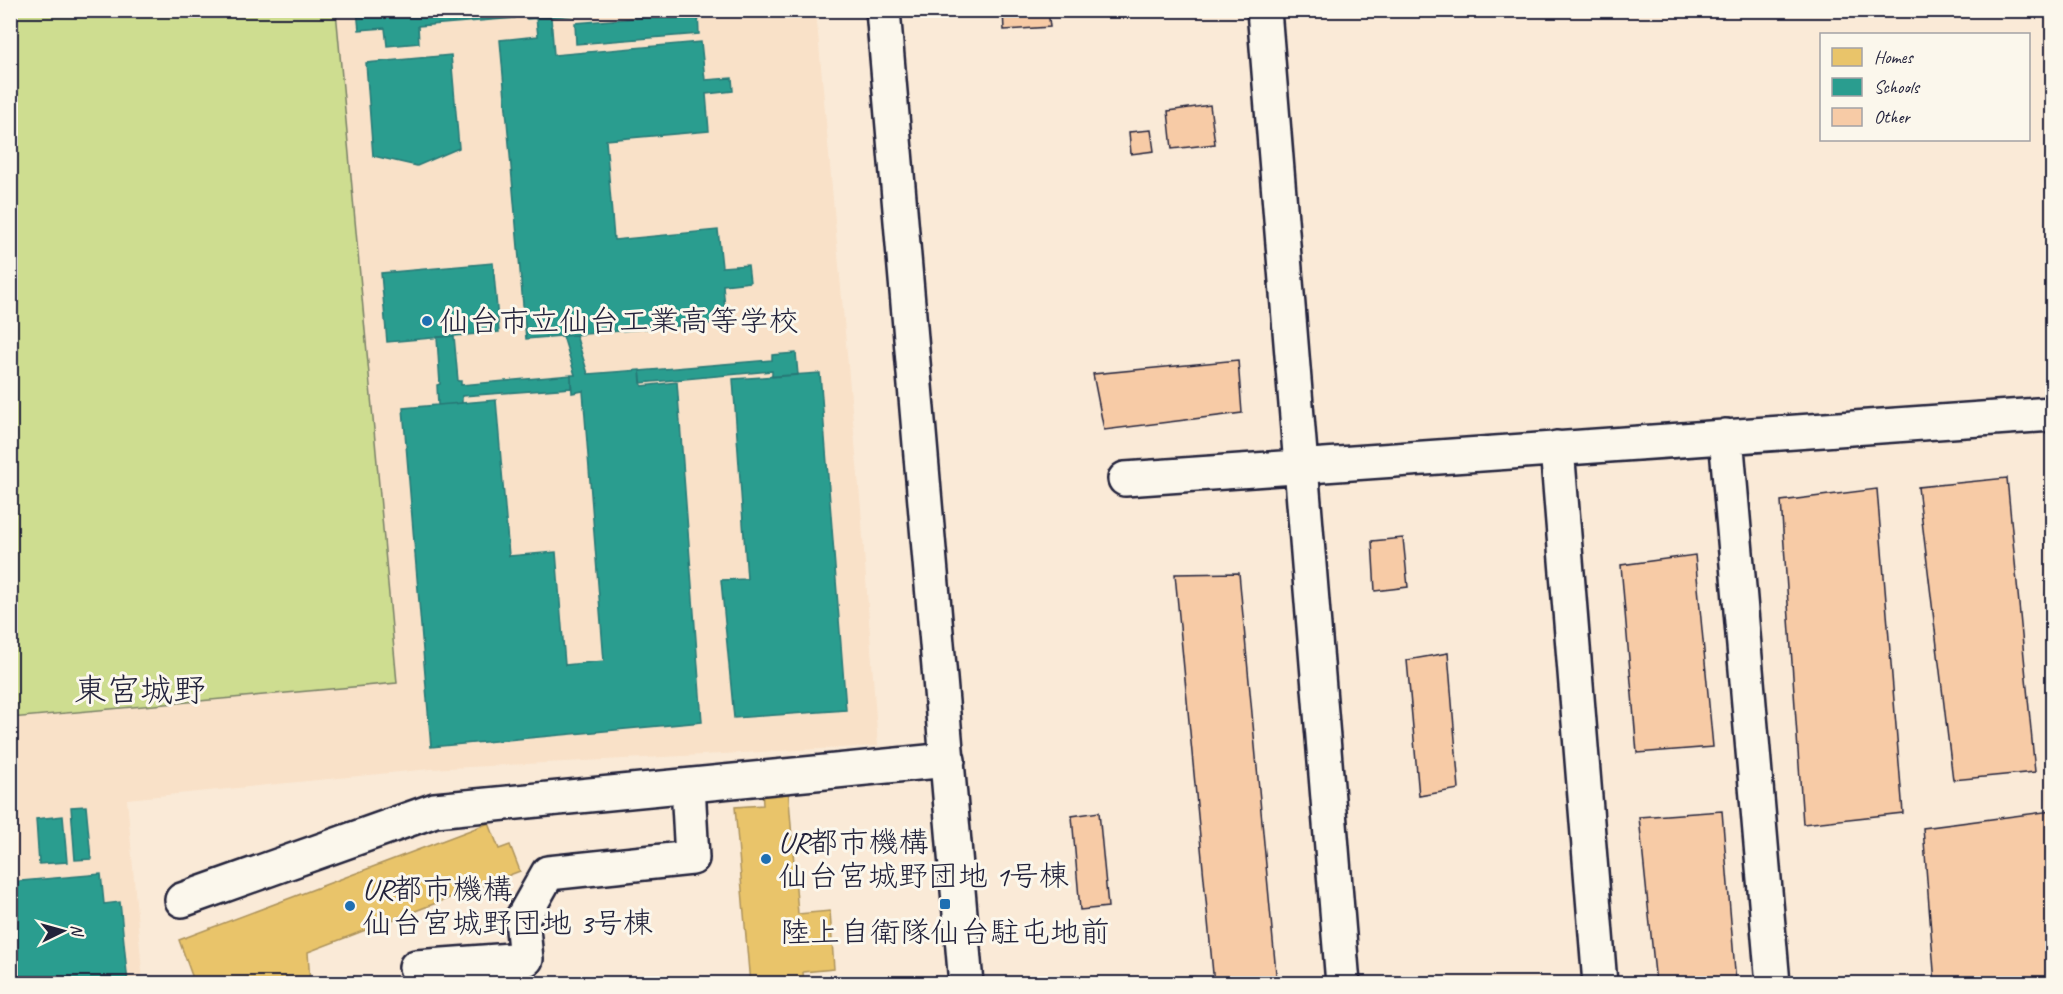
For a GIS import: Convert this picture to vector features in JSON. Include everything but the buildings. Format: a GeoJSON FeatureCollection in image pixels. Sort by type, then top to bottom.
{"type":"FeatureCollection","features":[{"type":"Feature","properties":{"kind":"street"},"geometry":{"type":"LineString","coordinates":[[883,10],[966,984]]}},
{"type":"Feature","properties":{"kind":"street"},"geometry":{"type":"LineString","coordinates":[[1264,10],[1343,984]]}},
{"type":"Feature","properties":{"kind":"street"},"geometry":{"type":"LineString","coordinates":[[1125,479],[2052,414]]}},
{"type":"Feature","properties":{"kind":"street"},"geometry":{"type":"LineString","coordinates":[[1726,436],[1773,984]]}},
{"type":"Feature","properties":{"kind":"street"},"geometry":{"type":"LineString","coordinates":[[1557,448],[1600,984]]}},
{"type":"Feature","properties":{"kind":"street"},"geometry":{"type":"LineString","coordinates":[[182,900],[435,810],[948,760]]}},
{"type":"Feature","properties":{"kind":"street"},"geometry":{"type":"LineString","coordinates":[[416,967],[526,959],[522,919],[548,873],[692,858],[688,786]]}},
{"type":"Feature","properties":{"kind":"shaded area","name":"仙台市立仙台工業高等学校"},"geometry":{"type":"Polygon","coordinates":[[[10,11],[816,11],[861,509],[878,746],[430,769],[127,799],[143,983],[11,983],[10,11]]]}},
{"type":"Feature","properties":{"kind":"green space"},"geometry":{"type":"Polygon","coordinates":[[[11,10],[336,11],[397,683],[11,718],[11,10]]]}},
{"type":"Feature","properties":{"kind":"place","name":"仙台市立仙台工業高等学校"},"geometry":{"type":"Point","coordinates":[427,321]}},
{"type":"Feature","properties":{"kind":"place","name":"UR都市機構 仙台宮城野団地 1号棟"},"geometry":{"type":"Point","coordinates":[766,859]}},
{"type":"Feature","properties":{"kind":"place","name":"陸上自衛隊仙台駐屯地前"},"geometry":{"type":"Point","coordinates":[945,904]}},
{"type":"Feature","properties":{"kind":"place","name":"UR都市機構 仙台宮城野団地 3号棟"},"geometry":{"type":"Point","coordinates":[350,906]}},
{"type":"Feature","properties":{"kind":"district","name":"東宮城野"},"geometry":{"type":"Point","coordinates":[140,690]}}]}
